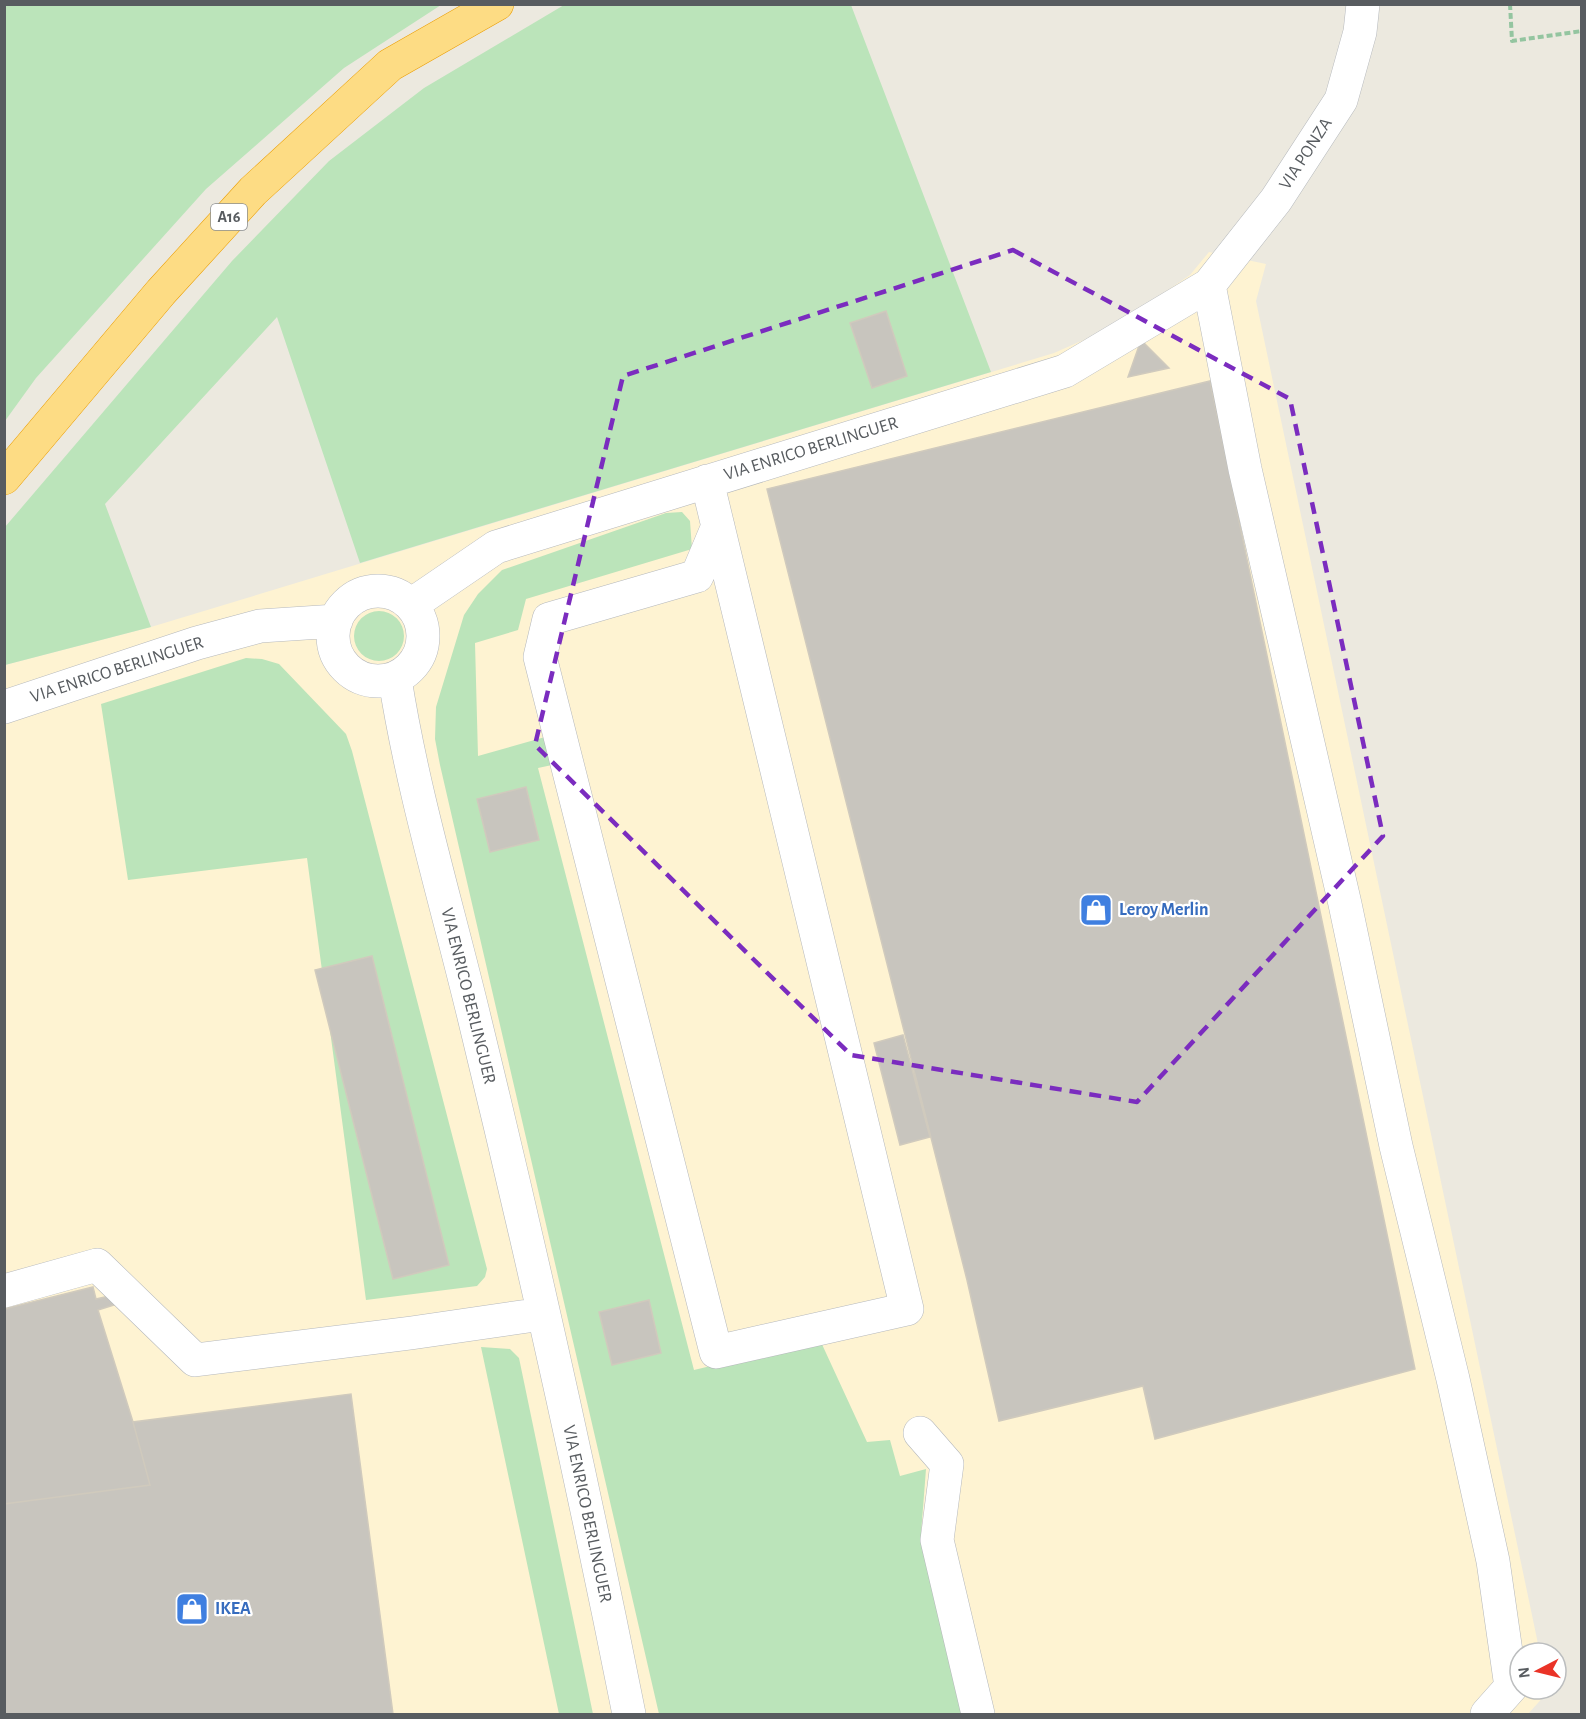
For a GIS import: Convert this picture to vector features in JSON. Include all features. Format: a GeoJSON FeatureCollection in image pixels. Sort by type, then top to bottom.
{"type":"FeatureCollection","features":[{"type":"Feature","properties":{"kind":"highway","name":"A16"},"geometry":{"type":"LineString","coordinates":[[4,478],[161,292],[253,191],[390,65],[497,4]]}},
{"type":"Feature","properties":{"kind":"lane","name":"VIA PONZA"},"geometry":{"type":"LineString","coordinates":[[1209,285],[1276,200],[1341,100],[1360,32],[1363,4]]}},
{"type":"Feature","properties":{"kind":"lane","name":"VIA ENRICO BERLINGUER"},"geometry":{"type":"LineString","coordinates":[[411,605],[496,547],[1065,371],[1209,285]]}},
{"type":"Feature","properties":{"kind":"lane"},"geometry":{"type":"LineString","coordinates":[[1209,285],[1245,470],[1337,870],[1396,1146],[1453,1379],[1493,1561],[1511,1687],[1487,1714]]}},
{"type":"Feature","properties":{"kind":"lane"},"geometry":{"type":"LineString","coordinates":[[697,576],[549,619],[540,657],[716,1352],[907,1309],[707,481]]}},
{"type":"Feature","properties":{"kind":"lane"},"geometry":{"type":"LineString","coordinates":[[697,576],[718,526]]}},
{"type":"Feature","properties":{"kind":"lane"},"geometry":{"type":"LineString","coordinates":[[697,576],[721,595],[743,628]]}},
{"type":"Feature","properties":{"kind":"lane"},"geometry":{"type":"LineString","coordinates":[[370,591],[385,591],[399,596],[411,605],[420,618],[423,646],[417,660],[407,671],[395,679],[380,681],[366,679],[352,673],[342,663],[335,650],[333,635],[336,621],[344,608],[356,597],[370,591]]}},
{"type":"Feature","properties":{"kind":"lane","name":"VIA ENRICO BERLINGUER"},"geometry":{"type":"LineString","coordinates":[[4,707],[197,642],[260,626],[336,621]]}},
{"type":"Feature","properties":{"kind":"lane","name":"VIA ENRICO BERLINGUER"},"geometry":{"type":"LineString","coordinates":[[395,679],[403,730],[476,1023],[543,1314],[602,1578],[629,1714]]}},
{"type":"Feature","properties":{"kind":"lane"},"geometry":{"type":"LineString","coordinates":[[4,1291],[97,1265],[195,1360],[543,1314]]}},
{"type":"Feature","properties":{"kind":"lane"},"geometry":{"type":"LineString","coordinates":[[920,1433],[947,1464],[937,1540],[978,1714]]}},
{"type":"Feature","properties":{"kind":"path"},"geometry":{"type":"LineString","coordinates":[[1510,4],[1512,41],[1581,31]]}},
{"type":"Feature","properties":{"kind":"highlighted area"},"geometry":{"type":"Polygon","coordinates":[[[1013,250],[1290,399],[1383,836],[1137,1102],[851,1055],[535,745],[623,376],[1013,250]]]}},
{"type":"Feature","properties":{"kind":"shaded area"},"geometry":{"type":"Polygon","coordinates":[[[1209,252],[1266,264],[1256,301],[1537,1639],[1537,1641],[1508,1641],[1508,1701],[1540,1701],[1528,1714],[5,1714],[5,665],[151,627],[1054,353],[1113,327],[1190,275],[1209,252]]]}},
{"type":"Feature","properties":{"kind":"green space"},"geometry":{"type":"Polygon","coordinates":[[[4,5],[441,5],[344,68],[206,189],[36,378],[5,421],[4,5]]]}},
{"type":"Feature","properties":{"kind":"green space"},"geometry":{"type":"Polygon","coordinates":[[[564,5],[851,5],[991,372],[360,563],[277,317],[105,504],[151,627],[5,665],[5,527],[232,261],[329,161],[424,88],[564,5]]]}},
{"type":"Feature","properties":{"kind":"green space"},"geometry":{"type":"Polygon","coordinates":[[[682,512],[690,521],[692,549],[526,599],[518,630],[475,643],[478,756],[545,737],[552,765],[538,768],[694,1370],[820,1340],[867,1442],[890,1440],[900,1476],[926,1469],[921,1534],[965,1714],[659,1714],[435,739],[436,707],[464,615],[478,594],[502,570],[666,513],[682,512]]]}},
{"type":"Feature","properties":{"kind":"green space"},"geometry":{"type":"Polygon","coordinates":[[[374,611],[384,611],[397,618],[404,631],[404,641],[397,654],[384,661],[374,661],[365,657],[358,650],[354,641],[354,631],[358,622],[365,615],[374,611]]]}},
{"type":"Feature","properties":{"kind":"green space"},"geometry":{"type":"Polygon","coordinates":[[[246,658],[262,659],[279,664],[346,734],[487,1269],[485,1277],[477,1286],[366,1300],[307,858],[128,880],[101,704],[246,658]]]}},
{"type":"Feature","properties":{"kind":"green space"},"geometry":{"type":"Polygon","coordinates":[[[481,1347],[510,1349],[519,1358],[593,1714],[559,1714],[481,1347]]]}},
{"type":"Feature","properties":{"kind":"building"},"geometry":{"type":"Polygon","coordinates":[[[886,311],[907,376],[872,388],[850,323],[886,311]]]}},
{"type":"Feature","properties":{"kind":"building"},"geometry":{"type":"Polygon","coordinates":[[[1141,340],[1169,368],[1128,377],[1141,340]]]}},
{"type":"Feature","properties":{"kind":"building","name":"Leroy Merlin"},"geometry":{"type":"Polygon","coordinates":[[[1210,381],[1415,1369],[1155,1439],[1143,1386],[999,1421],[967,1280],[767,489],[1210,381]]]}},
{"type":"Feature","properties":{"kind":"building"},"geometry":{"type":"Polygon","coordinates":[[[526,787],[539,840],[490,852],[477,799],[526,787]]]}},
{"type":"Feature","properties":{"kind":"building"},"geometry":{"type":"Polygon","coordinates":[[[372,956],[449,1265],[393,1279],[315,970],[372,956]]]}},
{"type":"Feature","properties":{"kind":"building"},"geometry":{"type":"Polygon","coordinates":[[[903,1035],[930,1137],[900,1145],[874,1043],[903,1035]]]}},
{"type":"Feature","properties":{"kind":"building"},"geometry":{"type":"Polygon","coordinates":[[[93,1287],[96,1299],[113,1295],[117,1304],[98,1310],[150,1485],[4,1504],[4,1309],[93,1287]]]}},
{"type":"Feature","properties":{"kind":"building"},"geometry":{"type":"Polygon","coordinates":[[[649,1300],[661,1353],[612,1365],[599,1312],[649,1300]]]}},
{"type":"Feature","properties":{"kind":"building","name":"IKEA"},"geometry":{"type":"Polygon","coordinates":[[[351,1394],[393,1714],[4,1714],[4,1504],[150,1485],[133,1422],[351,1394]]]}},
{"type":"Feature","properties":{"kind":"place","name":"Leroy Merlin"},"geometry":{"type":"Point","coordinates":[1096,910]}},
{"type":"Feature","properties":{"kind":"place","name":"IKEA"},"geometry":{"type":"Point","coordinates":[192,1609]}}]}
